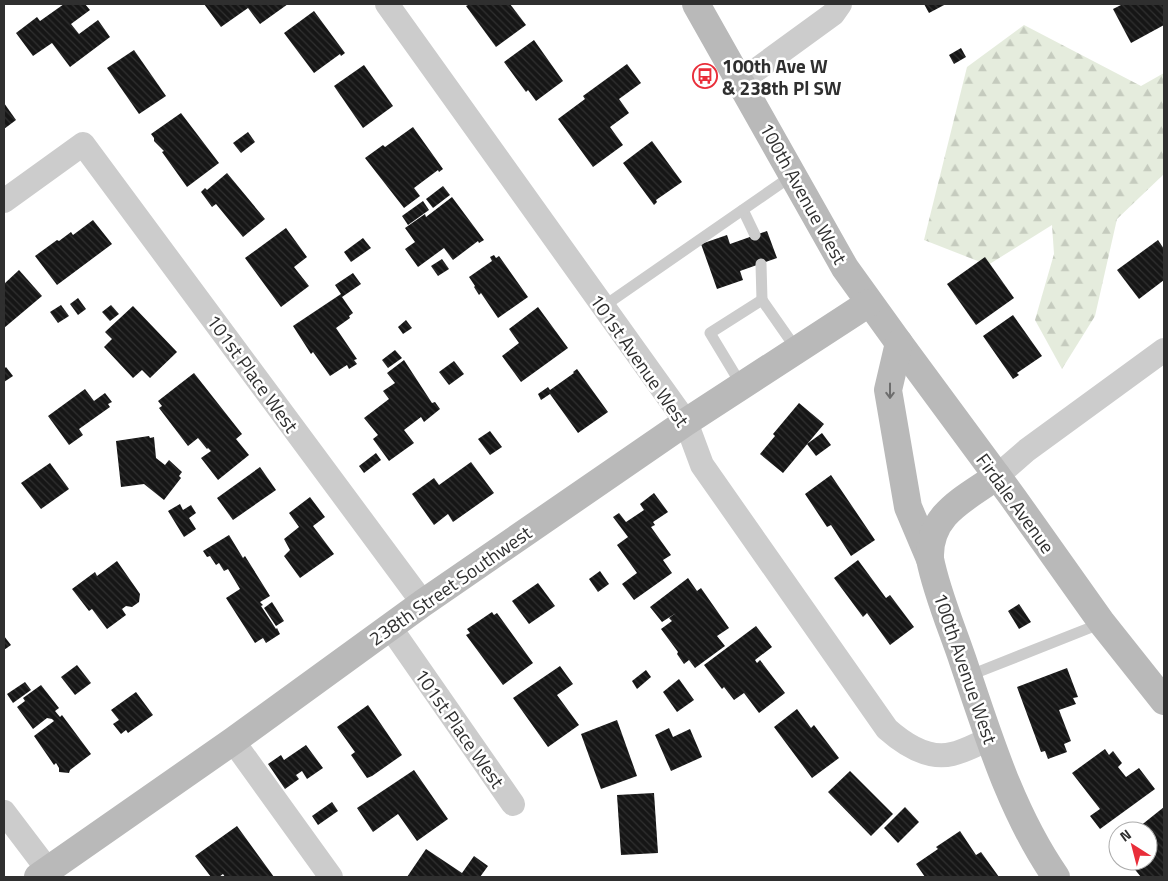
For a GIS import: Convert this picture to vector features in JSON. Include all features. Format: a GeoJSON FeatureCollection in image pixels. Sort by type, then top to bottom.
{"type":"FeatureCollection","features":[{"type":"Feature","properties":{"kind":"street","name":"101st Avenue West"},"geometry":{"type":"LineString","coordinates":[[387,4],[686,422],[702,466],[887,729],[901,741],[932,754],[951,754],[990,739]]}},
{"type":"Feature","properties":{"kind":"street","name":"100th Avenue West"},"geometry":{"type":"LineString","coordinates":[[696,4],[845,268],[869,303]]}},
{"type":"Feature","properties":{"kind":"street"},"geometry":{"type":"LineString","coordinates":[[741,81],[833,14],[840,4]]}},
{"type":"Feature","properties":{"kind":"street","name":"101st Place West"},"geometry":{"type":"LineString","coordinates":[[4,201],[83,144],[423,603]]}},
{"type":"Feature","properties":{"kind":"street","name":"238th Street Southwest"},"geometry":{"type":"LineString","coordinates":[[43,874],[233,741],[423,603],[686,422],[869,303]]}},
{"type":"Feature","properties":{"kind":"street","name":"Firdale Avenue"},"geometry":{"type":"LineString","coordinates":[[869,303],[997,476],[1102,623],[1164,701]]}},
{"type":"Feature","properties":{"kind":"street"},"geometry":{"type":"LineString","coordinates":[[899,344],[888,390],[908,507],[930,559]]}},
{"type":"Feature","properties":{"kind":"street"},"geometry":{"type":"LineString","coordinates":[[997,476],[1027,450],[1164,350]]}},
{"type":"Feature","properties":{"kind":"street","name":"100th Avenue West"},"geometry":{"type":"LineString","coordinates":[[997,476],[950,509],[942,517],[931,537],[930,559],[990,739],[1024,824],[1056,877]]}},
{"type":"Feature","properties":{"kind":"street","name":"101st Place West"},"geometry":{"type":"LineString","coordinates":[[390,627],[513,804]]}},
{"type":"Feature","properties":{"kind":"street"},"geometry":{"type":"LineString","coordinates":[[233,741],[331,877]]}},
{"type":"Feature","properties":{"kind":"street"},"geometry":{"type":"LineString","coordinates":[[4,812],[43,874]]}},
{"type":"Feature","properties":{"kind":"lane"},"geometry":{"type":"LineString","coordinates":[[604,306],[793,175]]}},
{"type":"Feature","properties":{"kind":"lane"},"geometry":{"type":"LineString","coordinates":[[743,210],[755,235]]}},
{"type":"Feature","properties":{"kind":"lane"},"geometry":{"type":"LineString","coordinates":[[761,264],[762,300],[797,350]]}},
{"type":"Feature","properties":{"kind":"lane"},"geometry":{"type":"LineString","coordinates":[[742,386],[710,334],[762,300]]}},
{"type":"Feature","properties":{"kind":"lane"},"geometry":{"type":"LineString","coordinates":[[968,676],[1102,623]]}},
{"type":"Feature","properties":{"kind":"green space"},"geometry":{"type":"Polygon","coordinates":[[[1024,25],[1141,86],[1164,73],[1164,174],[1117,219],[1095,316],[1062,369],[1035,320],[1054,254],[1052,225],[988,265],[924,240],[967,67],[1024,25]]]}},
{"type":"Feature","properties":{"kind":"building"},"geometry":{"type":"Polygon","coordinates":[[[64,4],[85,4],[90,10],[71,24],[79,34],[98,20],[110,37],[70,67],[52,43],[33,56],[16,33],[37,17],[40,21],[64,4]]]}},
{"type":"Feature","properties":{"kind":"building"},"geometry":{"type":"Polygon","coordinates":[[[204,4],[288,4],[260,24],[248,8],[221,27],[204,4]]]}},
{"type":"Feature","properties":{"kind":"building"},"geometry":{"type":"Polygon","coordinates":[[[470,4],[510,4],[526,25],[496,47],[466,6],[470,4]]]}},
{"type":"Feature","properties":{"kind":"building"},"geometry":{"type":"Polygon","coordinates":[[[924,4],[946,4],[929,13],[924,4]]]}},
{"type":"Feature","properties":{"kind":"building"},"geometry":{"type":"Polygon","coordinates":[[[1123,4],[1164,4],[1164,25],[1131,43],[1113,9],[1123,4]]]}},
{"type":"Feature","properties":{"kind":"building"},"geometry":{"type":"Polygon","coordinates":[[[314,11],[345,53],[341,56],[340,54],[314,73],[284,33],[314,11]]]}},
{"type":"Feature","properties":{"kind":"building"},"geometry":{"type":"Polygon","coordinates":[[[534,40],[563,81],[536,101],[528,90],[526,92],[504,62],[534,40]]]}},
{"type":"Feature","properties":{"kind":"building"},"geometry":{"type":"Polygon","coordinates":[[[961,48],[966,57],[954,64],[949,55],[961,48]]]}},
{"type":"Feature","properties":{"kind":"building"},"geometry":{"type":"Polygon","coordinates":[[[134,50],[166,96],[139,114],[107,68],[134,50]]]}},
{"type":"Feature","properties":{"kind":"building"},"geometry":{"type":"Polygon","coordinates":[[[627,64],[641,83],[619,99],[629,113],[610,127],[623,145],[593,167],[558,119],[585,99],[583,96],[627,64]]]}},
{"type":"Feature","properties":{"kind":"building"},"geometry":{"type":"Polygon","coordinates":[[[364,65],[393,106],[363,128],[334,86],[364,65]]]}},
{"type":"Feature","properties":{"kind":"building"},"geometry":{"type":"Polygon","coordinates":[[[4,103],[16,120],[4,129],[4,103]]]}},
{"type":"Feature","properties":{"kind":"building"},"geometry":{"type":"Polygon","coordinates":[[[181,113],[219,163],[187,187],[151,134],[181,113]]]}},
{"type":"Feature","properties":{"kind":"building"},"geometry":{"type":"Polygon","coordinates":[[[413,127],[443,169],[439,172],[438,170],[414,188],[420,196],[404,208],[365,158],[383,145],[385,147],[413,127]]]}},
{"type":"Feature","properties":{"kind":"building"},"geometry":{"type":"Polygon","coordinates":[[[248,132],[255,142],[241,153],[233,143],[248,132]]]}},
{"type":"Feature","properties":{"kind":"building"},"geometry":{"type":"Polygon","coordinates":[[[652,141],[682,182],[656,200],[657,202],[654,205],[623,163],[652,141]]]}},
{"type":"Feature","properties":{"kind":"building"},"geometry":{"type":"Polygon","coordinates":[[[227,173],[265,219],[243,237],[216,204],[212,207],[201,192],[205,188],[207,190],[227,173]]]}},
{"type":"Feature","properties":{"kind":"building"},"geometry":{"type":"Polygon","coordinates":[[[443,186],[450,195],[433,208],[426,199],[443,186]]]}},
{"type":"Feature","properties":{"kind":"building"},"geometry":{"type":"Polygon","coordinates":[[[452,197],[484,240],[479,243],[478,241],[453,260],[444,248],[418,267],[405,249],[415,242],[405,228],[425,214],[426,217],[452,197]]]}},
{"type":"Feature","properties":{"kind":"building"},"geometry":{"type":"Polygon","coordinates":[[[423,201],[429,210],[408,225],[402,216],[423,201]]]}},
{"type":"Feature","properties":{"kind":"building"},"geometry":{"type":"Polygon","coordinates":[[[93,220],[112,244],[57,285],[35,256],[71,232],[73,235],[93,220]]]}},
{"type":"Feature","properties":{"kind":"building"},"geometry":{"type":"Polygon","coordinates":[[[286,228],[307,257],[294,267],[309,286],[281,307],[245,258],[286,228]]]}},
{"type":"Feature","properties":{"kind":"building"},"geometry":{"type":"Polygon","coordinates":[[[767,231],[777,258],[740,271],[743,280],[717,289],[701,244],[727,235],[730,244],[767,231]]]}},
{"type":"Feature","properties":{"kind":"building"},"geometry":{"type":"Polygon","coordinates":[[[363,238],[371,248],[351,262],[344,252],[363,238]]]}},
{"type":"Feature","properties":{"kind":"building"},"geometry":{"type":"Polygon","coordinates":[[[1158,240],[1164,249],[1164,280],[1139,299],[1117,270],[1158,240]]]}},
{"type":"Feature","properties":{"kind":"building"},"geometry":{"type":"Polygon","coordinates":[[[494,255],[496,258],[499,256],[528,297],[498,318],[481,293],[479,295],[469,277],[492,261],[490,257],[494,255]]]}},
{"type":"Feature","properties":{"kind":"building"},"geometry":{"type":"Polygon","coordinates":[[[985,257],[1014,298],[976,325],[947,284],[985,257]]]}},
{"type":"Feature","properties":{"kind":"building"},"geometry":{"type":"Polygon","coordinates":[[[442,259],[449,269],[438,276],[431,266],[442,259]]]}},
{"type":"Feature","properties":{"kind":"building"},"geometry":{"type":"Polygon","coordinates":[[[19,270],[42,296],[4,328],[4,284],[19,270]]]}},
{"type":"Feature","properties":{"kind":"building"},"geometry":{"type":"Polygon","coordinates":[[[353,273],[361,284],[342,297],[353,313],[349,316],[350,318],[336,328],[357,359],[354,360],[357,364],[349,369],[347,365],[330,376],[313,352],[311,354],[293,326],[341,294],[335,285],[353,273]]]}},
{"type":"Feature","properties":{"kind":"building"},"geometry":{"type":"Polygon","coordinates":[[[78,298],[86,309],[78,315],[70,304],[78,298]]]}},
{"type":"Feature","properties":{"kind":"building"},"geometry":{"type":"Polygon","coordinates":[[[61,305],[69,316],[58,323],[50,312],[61,305]]]}},
{"type":"Feature","properties":{"kind":"building"},"geometry":{"type":"Polygon","coordinates":[[[111,305],[119,314],[110,321],[102,312],[111,305]]]}},
{"type":"Feature","properties":{"kind":"building"},"geometry":{"type":"Polygon","coordinates":[[[133,306],[177,352],[150,378],[142,370],[133,378],[104,347],[112,339],[105,332],[133,306]]]}},
{"type":"Feature","properties":{"kind":"building"},"geometry":{"type":"Polygon","coordinates":[[[538,307],[568,348],[521,382],[502,356],[519,343],[509,329],[538,307]]]}},
{"type":"Feature","properties":{"kind":"building"},"geometry":{"type":"Polygon","coordinates":[[[1013,315],[1042,356],[1017,373],[1019,375],[1013,379],[983,336],[1013,315]]]}},
{"type":"Feature","properties":{"kind":"building"},"geometry":{"type":"Polygon","coordinates":[[[406,320],[412,328],[403,334],[398,327],[406,320]]]}},
{"type":"Feature","properties":{"kind":"building"},"geometry":{"type":"Polygon","coordinates":[[[395,350],[402,358],[388,368],[382,360],[395,350]]]}},
{"type":"Feature","properties":{"kind":"building"},"geometry":{"type":"Polygon","coordinates":[[[404,360],[432,403],[435,402],[440,409],[424,422],[421,417],[404,430],[414,443],[389,461],[373,439],[378,435],[364,418],[389,399],[383,391],[395,383],[387,373],[404,360]]]}},
{"type":"Feature","properties":{"kind":"building"},"geometry":{"type":"Polygon","coordinates":[[[454,361],[464,374],[449,385],[439,372],[454,361]]]}},
{"type":"Feature","properties":{"kind":"building"},"geometry":{"type":"Polygon","coordinates":[[[6,367],[13,376],[4,382],[4,369],[6,367]]]}},
{"type":"Feature","properties":{"kind":"building"},"geometry":{"type":"Polygon","coordinates":[[[577,369],[608,412],[578,433],[550,394],[541,400],[538,394],[548,387],[550,390],[577,369]]]}},
{"type":"Feature","properties":{"kind":"building"},"geometry":{"type":"Polygon","coordinates":[[[194,373],[242,434],[236,439],[249,455],[218,480],[201,458],[211,451],[198,438],[188,446],[159,408],[162,406],[158,401],[194,373]]]}},
{"type":"Feature","properties":{"kind":"building"},"geometry":{"type":"Polygon","coordinates":[[[85,389],[94,401],[105,393],[112,402],[108,404],[110,407],[79,429],[83,435],[69,445],[48,416],[85,389]]]}},
{"type":"Feature","properties":{"kind":"building"},"geometry":{"type":"Polygon","coordinates":[[[799,403],[824,424],[783,473],[760,454],[775,436],[773,434],[799,403]]]}},
{"type":"Feature","properties":{"kind":"building"},"geometry":{"type":"Polygon","coordinates":[[[490,431],[502,447],[490,455],[478,439],[490,431]]]}},
{"type":"Feature","properties":{"kind":"building"},"geometry":{"type":"Polygon","coordinates":[[[822,433],[831,445],[816,456],[807,444],[822,433]]]}},
{"type":"Feature","properties":{"kind":"building"},"geometry":{"type":"Polygon","coordinates":[[[149,436],[150,438],[154,437],[156,458],[165,465],[169,460],[182,472],[179,476],[181,478],[164,500],[144,484],[121,487],[116,441],[149,436]]]}},
{"type":"Feature","properties":{"kind":"building"},"geometry":{"type":"Polygon","coordinates":[[[376,453],[381,460],[364,473],[359,466],[376,453]]]}},
{"type":"Feature","properties":{"kind":"building"},"geometry":{"type":"Polygon","coordinates":[[[471,462],[494,493],[453,522],[448,514],[434,525],[412,494],[434,478],[439,485],[471,462]]]}},
{"type":"Feature","properties":{"kind":"building"},"geometry":{"type":"Polygon","coordinates":[[[50,463],[69,489],[41,509],[21,483],[50,463]]]}},
{"type":"Feature","properties":{"kind":"building"},"geometry":{"type":"Polygon","coordinates":[[[260,467],[276,490],[233,520],[217,498],[260,467]]]}},
{"type":"Feature","properties":{"kind":"building"},"geometry":{"type":"Polygon","coordinates":[[[831,475],[875,540],[851,556],[831,525],[827,527],[805,494],[831,475]]]}},
{"type":"Feature","properties":{"kind":"building"},"geometry":{"type":"Polygon","coordinates":[[[654,493],[668,512],[653,522],[655,525],[651,527],[671,555],[663,560],[672,573],[634,600],[622,584],[637,573],[617,545],[628,537],[613,517],[619,513],[626,522],[644,510],[640,504],[654,493]]]}},
{"type":"Feature","properties":{"kind":"building"},"geometry":{"type":"Polygon","coordinates":[[[310,497],[325,517],[313,526],[334,554],[300,578],[284,556],[290,550],[284,539],[299,527],[289,513],[310,497]]]}},
{"type":"Feature","properties":{"kind":"building"},"geometry":{"type":"Polygon","coordinates":[[[180,504],[183,510],[191,505],[196,513],[189,518],[196,529],[184,537],[168,511],[180,504]]]}},
{"type":"Feature","properties":{"kind":"building"},"geometry":{"type":"Polygon","coordinates":[[[229,535],[243,558],[245,556],[270,596],[260,602],[263,605],[261,606],[280,634],[266,643],[263,638],[255,643],[226,598],[240,589],[228,569],[224,571],[219,563],[216,565],[210,556],[207,557],[203,551],[229,535]]]}},
{"type":"Feature","properties":{"kind":"building"},"geometry":{"type":"Polygon","coordinates":[[[858,560],[886,598],[890,595],[914,627],[890,645],[867,613],[863,617],[834,578],[858,560]]]}},
{"type":"Feature","properties":{"kind":"building"},"geometry":{"type":"Polygon","coordinates":[[[117,561],[140,594],[139,602],[132,607],[126,606],[122,609],[126,615],[107,629],[92,609],[89,611],[72,589],[95,572],[97,576],[117,561]]]}},
{"type":"Feature","properties":{"kind":"building"},"geometry":{"type":"Polygon","coordinates":[[[600,571],[609,584],[598,592],[589,579],[600,571]]]}},
{"type":"Feature","properties":{"kind":"building"},"geometry":{"type":"Polygon","coordinates":[[[688,578],[697,591],[701,588],[729,628],[717,636],[725,646],[695,668],[689,660],[684,664],[677,654],[678,652],[661,629],[672,621],[669,618],[676,613],[662,622],[650,607],[688,578]]]}},
{"type":"Feature","properties":{"kind":"building"},"geometry":{"type":"Polygon","coordinates":[[[538,583],[555,606],[529,624],[512,601],[538,583]]]}},
{"type":"Feature","properties":{"kind":"building"},"geometry":{"type":"Polygon","coordinates":[[[272,602],[284,621],[276,626],[264,608],[272,602]]]}},
{"type":"Feature","properties":{"kind":"building"},"geometry":{"type":"Polygon","coordinates":[[[1019,604],[1031,622],[1019,629],[1008,611],[1019,604]]]}},
{"type":"Feature","properties":{"kind":"building"},"geometry":{"type":"Polygon","coordinates":[[[492,612],[494,615],[497,613],[533,663],[503,685],[466,635],[470,633],[467,629],[492,612]]]}},
{"type":"Feature","properties":{"kind":"building"},"geometry":{"type":"Polygon","coordinates":[[[756,626],[772,647],[755,660],[757,663],[760,660],[785,693],[759,713],[744,693],[734,700],[724,687],[722,689],[704,665],[756,626]]]}},
{"type":"Feature","properties":{"kind":"building"},"geometry":{"type":"Polygon","coordinates":[[[4,636],[11,645],[4,650],[4,636]]]}},
{"type":"Feature","properties":{"kind":"building"},"geometry":{"type":"Polygon","coordinates":[[[77,665],[91,683],[75,695],[61,677],[77,665]]]}},
{"type":"Feature","properties":{"kind":"building"},"geometry":{"type":"Polygon","coordinates":[[[560,666],[573,684],[557,695],[579,725],[548,747],[513,698],[560,666]]]}},
{"type":"Feature","properties":{"kind":"building"},"geometry":{"type":"Polygon","coordinates":[[[1067,668],[1078,697],[1073,698],[1076,704],[1059,710],[1071,741],[1064,744],[1067,752],[1048,759],[1045,751],[1041,752],[1017,687],[1067,668]]]}},
{"type":"Feature","properties":{"kind":"building"},"geometry":{"type":"Polygon","coordinates":[[[646,670],[651,677],[637,689],[632,681],[646,670]]]}},
{"type":"Feature","properties":{"kind":"building"},"geometry":{"type":"Polygon","coordinates":[[[679,679],[694,700],[677,712],[663,692],[679,679]]]}},
{"type":"Feature","properties":{"kind":"building"},"geometry":{"type":"Polygon","coordinates":[[[25,682],[31,690],[13,703],[7,694],[25,682]]]}},
{"type":"Feature","properties":{"kind":"building"},"geometry":{"type":"Polygon","coordinates":[[[41,685],[59,708],[55,711],[60,717],[62,715],[91,754],[70,770],[69,773],[59,772],[56,763],[54,765],[34,736],[54,721],[47,718],[33,729],[17,707],[25,701],[23,698],[41,685]]]}},
{"type":"Feature","properties":{"kind":"building"},"geometry":{"type":"Polygon","coordinates":[[[136,692],[153,715],[128,733],[126,730],[121,734],[113,724],[119,720],[111,710],[136,692]]]}},
{"type":"Feature","properties":{"kind":"building"},"geometry":{"type":"Polygon","coordinates":[[[368,705],[402,755],[367,778],[351,755],[355,752],[337,727],[368,705]]]}},
{"type":"Feature","properties":{"kind":"building"},"geometry":{"type":"Polygon","coordinates":[[[797,709],[811,728],[814,725],[839,758],[812,778],[774,727],[797,709]]]}},
{"type":"Feature","properties":{"kind":"building"},"geometry":{"type":"Polygon","coordinates":[[[617,720],[637,776],[601,789],[581,734],[617,720]]]}},
{"type":"Feature","properties":{"kind":"building"},"geometry":{"type":"Polygon","coordinates":[[[669,728],[673,737],[690,729],[702,757],[671,771],[655,735],[669,728]]]}},
{"type":"Feature","properties":{"kind":"building"},"geometry":{"type":"Polygon","coordinates":[[[306,745],[323,768],[307,779],[302,771],[296,775],[299,779],[285,789],[268,764],[281,755],[284,760],[306,745]]]}},
{"type":"Feature","properties":{"kind":"building"},"geometry":{"type":"Polygon","coordinates":[[[1105,749],[1109,755],[1113,751],[1122,763],[1118,767],[1126,777],[1139,768],[1155,789],[1111,821],[1108,821],[1108,823],[1100,829],[1090,816],[1100,809],[1072,773],[1105,749]]]}},
{"type":"Feature","properties":{"kind":"building"},"geometry":{"type":"Polygon","coordinates":[[[414,770],[448,819],[417,841],[398,814],[373,832],[357,808],[414,770]]]}},
{"type":"Feature","properties":{"kind":"building"},"geometry":{"type":"Polygon","coordinates":[[[850,771],[893,814],[871,836],[828,792],[850,771]]]}},
{"type":"Feature","properties":{"kind":"building"},"geometry":{"type":"Polygon","coordinates":[[[654,793],[658,853],[621,855],[617,795],[654,793]]]}},
{"type":"Feature","properties":{"kind":"building"},"geometry":{"type":"Polygon","coordinates":[[[332,802],[338,811],[318,825],[312,816],[332,802]]]}},
{"type":"Feature","properties":{"kind":"building"},"geometry":{"type":"Polygon","coordinates":[[[905,807],[919,822],[898,843],[884,828],[905,807]]]}},
{"type":"Feature","properties":{"kind":"building"},"geometry":{"type":"Polygon","coordinates":[[[1164,807],[1164,877],[1141,877],[1136,871],[1158,871],[1158,821],[1146,821],[1164,807]]]}},
{"type":"Feature","properties":{"kind":"building"},"geometry":{"type":"Polygon","coordinates":[[[237,826],[274,877],[225,877],[223,874],[219,877],[211,877],[195,856],[237,826]]]}},
{"type":"Feature","properties":{"kind":"building"},"geometry":{"type":"Polygon","coordinates":[[[960,831],[976,855],[981,852],[999,877],[925,877],[916,864],[938,849],[936,847],[960,831]]]}},
{"type":"Feature","properties":{"kind":"building"},"geometry":{"type":"Polygon","coordinates":[[[426,849],[462,873],[474,856],[488,866],[480,877],[407,877],[426,849]]]}},
{"type":"Feature","properties":{"kind":"place","name":"100th Ave W & 238th Pl SW"},"geometry":{"type":"Point","coordinates":[705,76]}}]}
